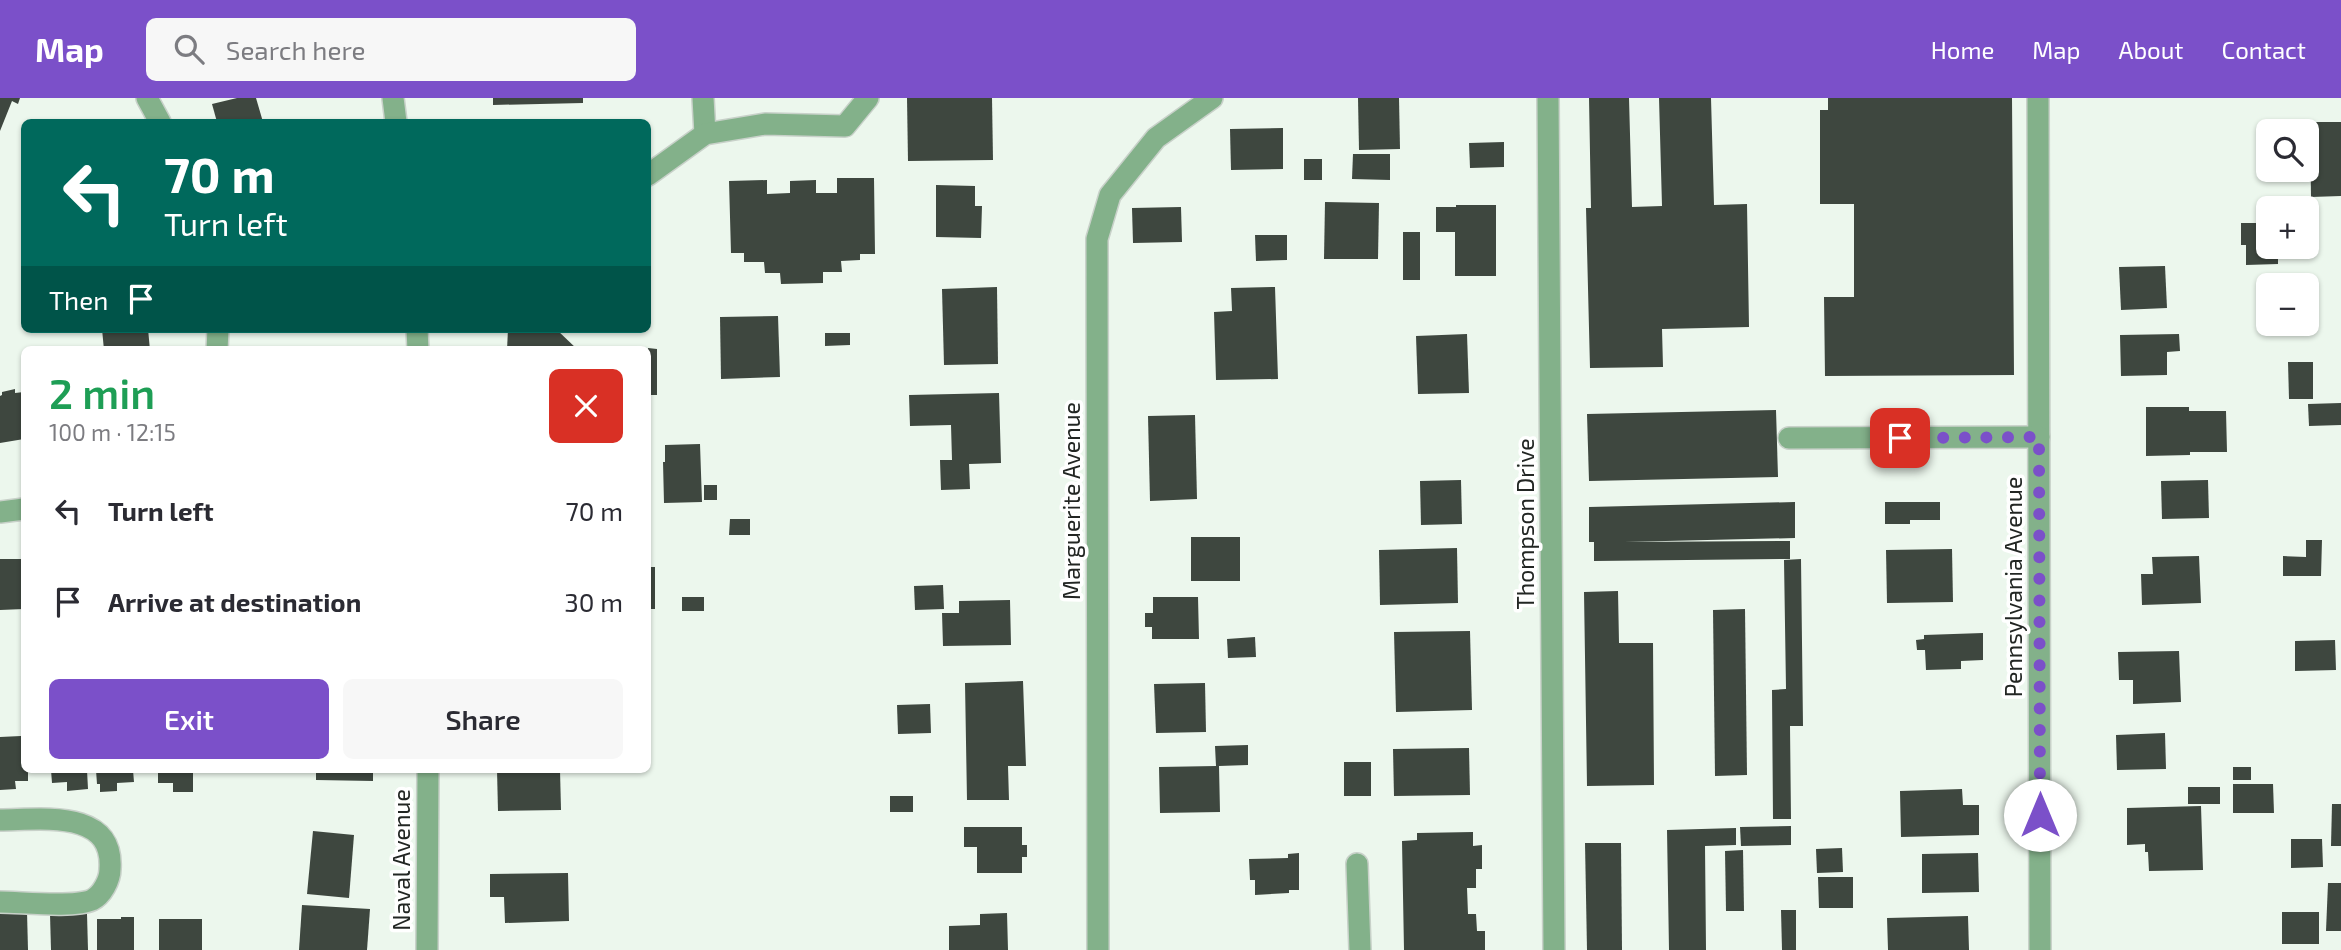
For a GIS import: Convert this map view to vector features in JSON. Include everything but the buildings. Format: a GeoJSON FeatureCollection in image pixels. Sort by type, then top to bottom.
{"type":"FeatureCollection","features":[{"type":"Feature","properties":{"kind":"street"},"geometry":{"type":"LineString","coordinates":[[147,98],[158,119]]}},
{"type":"Feature","properties":{"kind":"street"},"geometry":{"type":"LineString","coordinates":[[393,98],[396,119]]}},
{"type":"Feature","properties":{"kind":"street"},"geometry":{"type":"LineString","coordinates":[[703,98],[705,134]]}},
{"type":"Feature","properties":{"kind":"street"},"geometry":{"type":"LineString","coordinates":[[651,173],[705,134],[765,124],[845,126],[868,98]]}},
{"type":"Feature","properties":{"kind":"street","name":"Marguerite Avenue"},"geometry":{"type":"LineString","coordinates":[[1098,950],[1097,239],[1110,195],[1156,138],[1212,98]]}},
{"type":"Feature","properties":{"kind":"street","name":"Thompson Drive"},"geometry":{"type":"LineString","coordinates":[[1548,98],[1554,950]]}},
{"type":"Feature","properties":{"kind":"street","name":"Pennsylvania Avenue"},"geometry":{"type":"LineString","coordinates":[[2038,98],[2040,950]]}},
{"type":"Feature","properties":{"kind":"street"},"geometry":{"type":"LineString","coordinates":[[1789,438],[2039,437]]}},
{"type":"Feature","properties":{"kind":"street"},"geometry":{"type":"LineString","coordinates":[[0,512],[21,509]]}},
{"type":"Feature","properties":{"kind":"street","name":"Naval Avenue"},"geometry":{"type":"LineString","coordinates":[[427,950],[428,773]]}},
{"type":"Feature","properties":{"kind":"street"},"geometry":{"type":"LineString","coordinates":[[0,820],[78,822],[93,829],[106,840],[111,858],[110,877],[93,899],[78,903],[0,902]]}},
{"type":"Feature","properties":{"kind":"street"},"geometry":{"type":"LineString","coordinates":[[1357,863],[1360,950]]}},
{"type":"Feature","properties":{"kind":"route"},"geometry":{"type":"LineString","coordinates":[[1900,438],[2039,437],[2040,815]]}}]}
